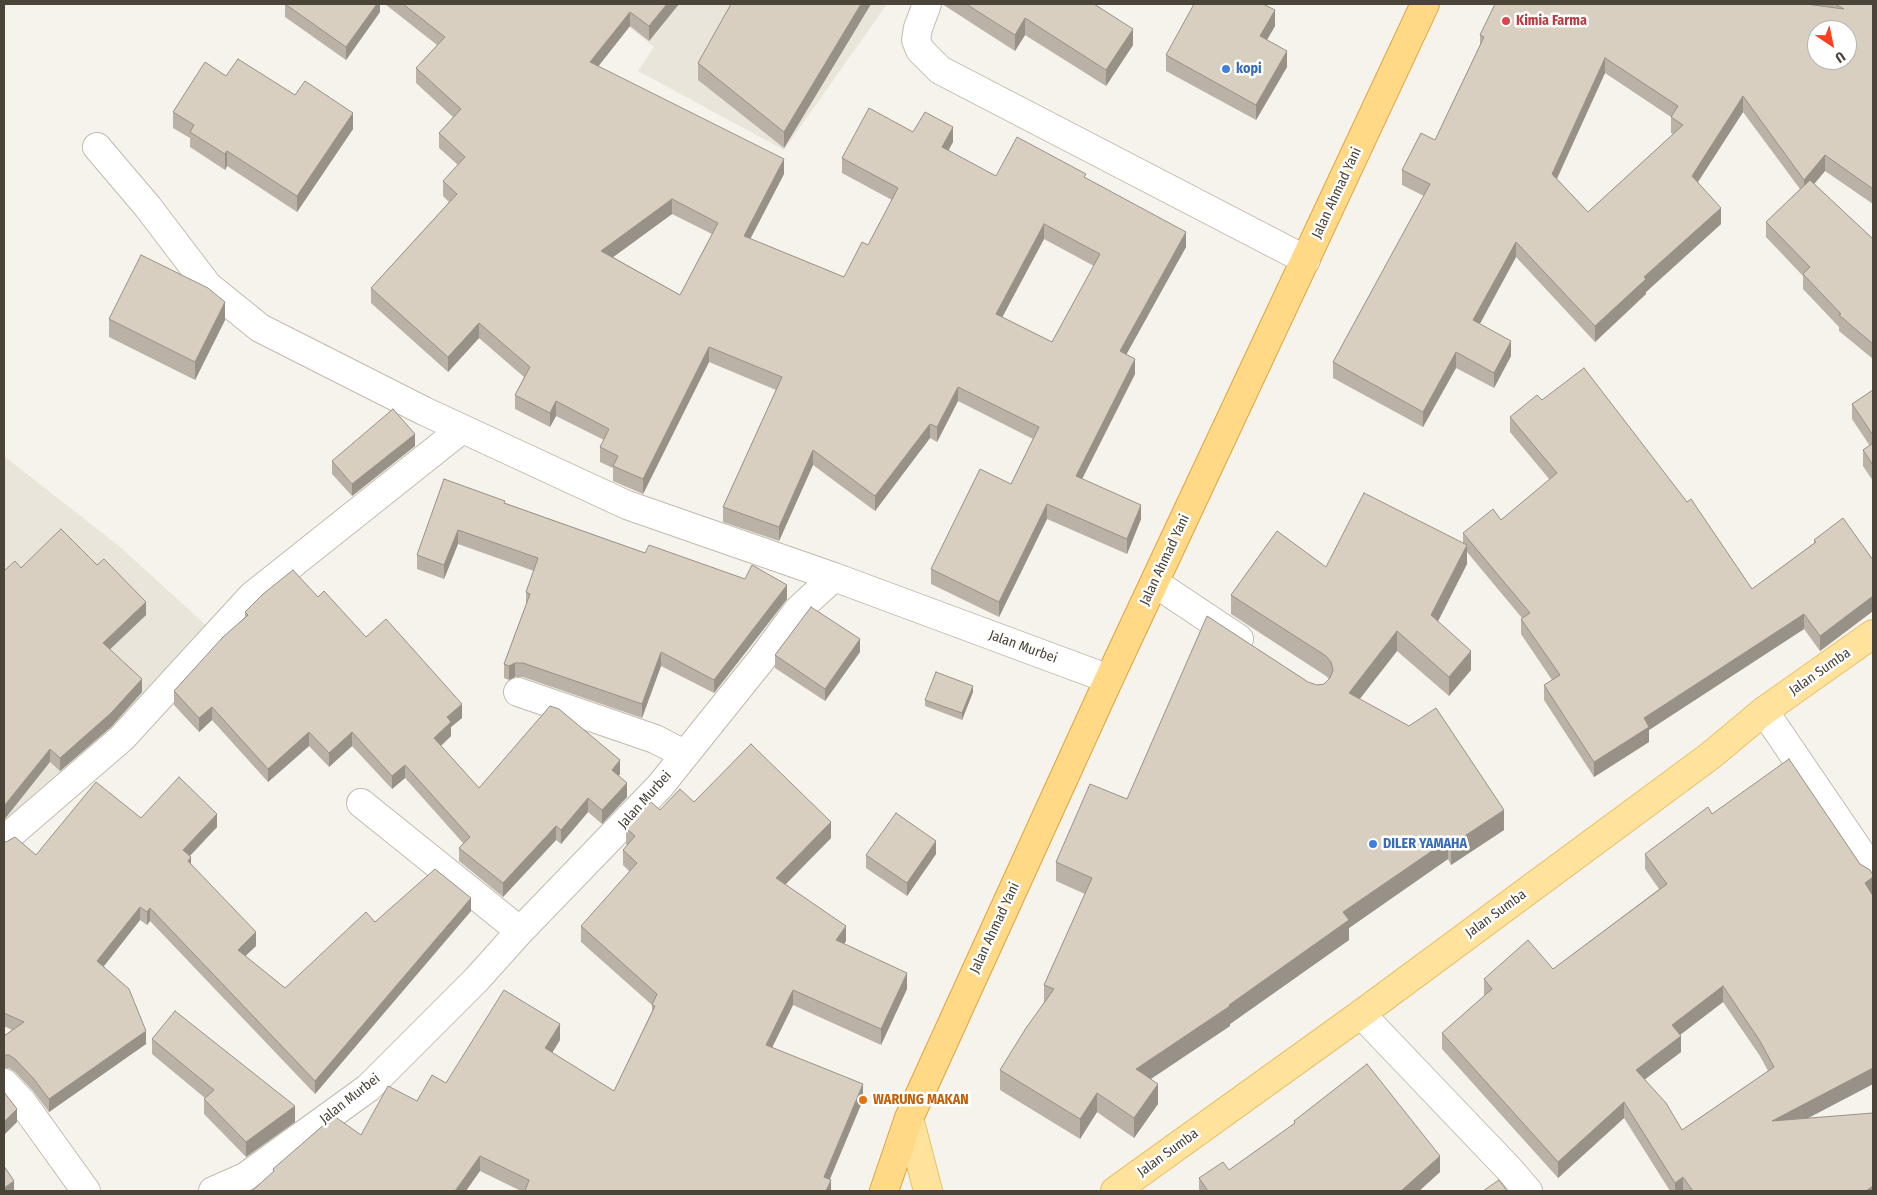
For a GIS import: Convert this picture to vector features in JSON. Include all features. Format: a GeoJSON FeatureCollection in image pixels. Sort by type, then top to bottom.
{"type":"FeatureCollection","features":[{"type":"Feature","properties":{"kind":"highway","name":"Jalan Ahmad Yani"},"geometry":{"type":"LineString","coordinates":[[884,1191],[909,1118],[1109,679],[1426,4]]}},
{"type":"Feature","properties":{"kind":"main road","name":"Jalan Sumba"},"geometry":{"type":"LineString","coordinates":[[1115,1191],[1361,1014],[1710,756],[1764,711],[1873,634]]}},
{"type":"Feature","properties":{"kind":"main road"},"geometry":{"type":"LineString","coordinates":[[909,1118],[928,1191]]}},
{"type":"Feature","properties":{"kind":"street"},"geometry":{"type":"LineString","coordinates":[[927,4],[918,28],[916,40],[920,50],[940,70],[1306,260]]}},
{"type":"Feature","properties":{"kind":"street"},"geometry":{"type":"LineString","coordinates":[[97,146],[177,243],[208,286],[260,328],[462,429],[627,505],[834,577]]}},
{"type":"Feature","properties":{"kind":"street"},"geometry":{"type":"LineString","coordinates":[[4,840],[122,738],[252,596],[462,429]]}},
{"type":"Feature","properties":{"kind":"street","name":"Jalan Murbei"},"geometry":{"type":"LineString","coordinates":[[213,1191],[245,1177],[368,1088],[477,980],[520,931],[660,786],[761,660],[798,610],[834,577],[1109,679]]}},
{"type":"Feature","properties":{"kind":"street"},"geometry":{"type":"LineString","coordinates":[[1155,583],[1260,653]]}},
{"type":"Feature","properties":{"kind":"street"},"geometry":{"type":"LineString","coordinates":[[518,692],[655,739],[684,754]]}},
{"type":"Feature","properties":{"kind":"street"},"geometry":{"type":"LineString","coordinates":[[1764,711],[1873,871]]}},
{"type":"Feature","properties":{"kind":"street"},"geometry":{"type":"LineString","coordinates":[[361,803],[520,931]]}},
{"type":"Feature","properties":{"kind":"street"},"geometry":{"type":"LineString","coordinates":[[1361,1014],[1528,1191]]}},
{"type":"Feature","properties":{"kind":"street"},"geometry":{"type":"LineString","coordinates":[[4,1083],[22,1102],[86,1191]]}},
{"type":"Feature","properties":{"kind":"shaded area"},"geometry":{"type":"Polygon","coordinates":[[[600,4],[887,4],[784,150],[638,71],[654,47],[600,4]]]}},
{"type":"Feature","properties":{"kind":"shaded area"},"geometry":{"type":"Polygon","coordinates":[[[4,456],[119,546],[209,628],[112,746],[4,836],[4,456]]]}},
{"type":"Feature","properties":{"kind":"building"},"geometry":{"type":"Polygon","coordinates":[[[285,4],[377,4],[346,47],[285,4]]]}},
{"type":"Feature","properties":{"kind":"building"},"geometry":{"type":"Polygon","coordinates":[[[403,4],[667,4],[649,26],[630,12],[590,62],[784,159],[744,236],[844,277],[862,242],[868,245],[898,188],[842,158],[869,108],[913,132],[925,112],[953,127],[942,147],[996,176],[1017,137],[1086,174],[1084,177],[1186,232],[1120,351],[1135,359],[1076,476],[1141,505],[1127,539],[1047,504],[999,602],[931,569],[980,469],[1011,484],[1039,427],[958,387],[937,427],[930,424],[875,496],[813,450],[779,527],[723,507],[782,377],[709,347],[643,479],[613,466],[618,456],[600,447],[609,429],[556,401],[550,413],[515,395],[530,367],[479,323],[448,357],[371,288],[457,194],[443,181],[465,157],[439,133],[461,109],[416,68],[445,37],[403,4]],[[672,199],[601,251],[680,295],[718,223],[672,199]],[[1044,224],[996,314],[1052,342],[1100,254],[1044,224]]]}},
{"type":"Feature","properties":{"kind":"building"},"geometry":{"type":"Polygon","coordinates":[[[731,4],[861,4],[784,132],[698,63],[731,4]]]}},
{"type":"Feature","properties":{"kind":"building"},"geometry":{"type":"Polygon","coordinates":[[[966,4],[1094,4],[1133,29],[1106,70],[1025,18],[1015,35],[966,4]]]}},
{"type":"Feature","properties":{"kind":"building","name":"kopi"},"geometry":{"type":"Polygon","coordinates":[[[1194,4],[1263,4],[1275,10],[1260,36],[1287,51],[1256,105],[1166,55],[1194,4]]]}},
{"type":"Feature","properties":{"kind":"building"},"geometry":{"type":"Polygon","coordinates":[[[1495,4],[1806,4],[1844,9],[1835,4],[1873,4],[1873,189],[1825,155],[1804,180],[1743,96],[1692,176],[1721,208],[1644,277],[1646,279],[1595,326],[1516,242],[1473,320],[1511,341],[1494,373],[1456,352],[1423,412],[1333,362],[1430,184],[1402,170],[1421,133],[1435,140],[1484,37],[1480,35],[1495,4]],[[1605,58],[1552,174],[1588,212],[1683,125],[1671,117],[1678,106],[1605,58]]]}},
{"type":"Feature","properties":{"kind":"building"},"geometry":{"type":"Polygon","coordinates":[[[238,59],[295,95],[305,81],[353,113],[297,196],[227,151],[225,154],[190,132],[194,125],[173,112],[205,62],[226,76],[238,59]]]}},
{"type":"Feature","properties":{"kind":"building"},"geometry":{"type":"Polygon","coordinates":[[[1810,180],[1873,239],[1873,344],[1839,315],[1841,314],[1803,274],[1810,267],[1766,222],[1810,180]]]}},
{"type":"Feature","properties":{"kind":"building"},"geometry":{"type":"Polygon","coordinates":[[[141,255],[208,288],[225,302],[195,362],[109,319],[141,255]]]}},
{"type":"Feature","properties":{"kind":"building"},"geometry":{"type":"Polygon","coordinates":[[[1584,368],[1687,502],[1691,499],[1752,589],[1816,542],[1814,540],[1843,518],[1873,560],[1873,596],[1820,636],[1804,614],[1644,718],[1649,727],[1594,762],[1544,685],[1560,675],[1521,619],[1530,613],[1463,533],[1493,509],[1501,520],[1557,473],[1510,417],[1537,395],[1542,400],[1584,368]]]}},
{"type":"Feature","properties":{"kind":"building"},"geometry":{"type":"Polygon","coordinates":[[[1873,390],[1873,435],[1852,404],[1873,390]]]}},
{"type":"Feature","properties":{"kind":"building"},"geometry":{"type":"Polygon","coordinates":[[[393,409],[415,434],[352,484],[332,461],[393,409]]]}},
{"type":"Feature","properties":{"kind":"building"},"geometry":{"type":"Polygon","coordinates":[[[1873,443],[1873,465],[1863,450],[1873,443]]]}},
{"type":"Feature","properties":{"kind":"building"},"geometry":{"type":"Polygon","coordinates":[[[444,479],[505,501],[504,503],[645,553],[649,545],[745,579],[752,565],[787,585],[714,680],[661,652],[642,704],[523,663],[515,663],[509,666],[504,664],[530,594],[526,592],[538,558],[458,530],[444,565],[417,555],[444,479]]]}},
{"type":"Feature","properties":{"kind":"building"},"geometry":{"type":"Polygon","coordinates":[[[1364,493],[1467,545],[1431,615],[1471,651],[1449,677],[1397,631],[1349,693],[1409,726],[1436,708],[1504,810],[1451,845],[1448,840],[1343,912],[1349,920],[1230,1006],[1136,1069],[1158,1084],[1134,1118],[1097,1093],[1080,1119],[1000,1070],[1026,1028],[1054,989],[1044,985],[1092,878],[1056,862],[1090,784],[1127,799],[1207,616],[1308,682],[1317,685],[1324,684],[1330,678],[1333,670],[1331,662],[1326,656],[1231,595],[1277,531],[1326,567],[1364,493]]]}},
{"type":"Feature","properties":{"kind":"building"},"geometry":{"type":"Polygon","coordinates":[[[61,529],[97,565],[104,559],[146,602],[103,643],[142,679],[111,713],[60,758],[50,749],[4,806],[4,571],[15,561],[21,568],[61,529]]]}},
{"type":"Feature","properties":{"kind":"building"},"geometry":{"type":"Polygon","coordinates":[[[293,570],[318,597],[324,591],[366,637],[386,619],[462,704],[447,717],[451,722],[434,738],[479,788],[550,706],[559,709],[620,760],[612,770],[627,783],[602,810],[588,798],[561,830],[556,826],[503,883],[459,848],[470,837],[405,765],[392,776],[352,732],[329,753],[309,732],[268,769],[212,707],[199,718],[174,691],[223,637],[248,615],[245,612],[263,594],[293,570]]]}},
{"type":"Feature","properties":{"kind":"building"},"geometry":{"type":"Polygon","coordinates":[[[811,607],[860,639],[825,689],[775,655],[811,607]]]}},
{"type":"Feature","properties":{"kind":"building"},"geometry":{"type":"Polygon","coordinates":[[[936,672],[973,686],[962,713],[925,700],[936,672]]]}},
{"type":"Feature","properties":{"kind":"building"},"geometry":{"type":"Polygon","coordinates":[[[751,744],[831,822],[776,878],[846,926],[836,940],[907,973],[881,1029],[793,990],[766,1045],[863,1084],[824,1177],[831,1180],[826,1191],[525,1191],[529,1180],[480,1156],[455,1191],[252,1191],[274,1171],[273,1169],[334,1116],[361,1135],[388,1086],[417,1101],[432,1075],[446,1083],[504,990],[560,1024],[545,1048],[614,1091],[655,1006],[652,1005],[657,994],[581,926],[637,863],[623,850],[635,836],[626,828],[651,802],[660,810],[680,789],[694,802],[751,744]]]}},
{"type":"Feature","properties":{"kind":"building"},"geometry":{"type":"Polygon","coordinates":[[[1789,759],[1860,864],[1870,870],[1873,875],[1865,883],[1873,896],[1873,1068],[1772,1121],[1873,1113],[1873,1186],[1866,1191],[1693,1191],[1683,1177],[1675,1183],[1624,1102],[1558,1162],[1442,1033],[1492,989],[1484,979],[1528,940],[1553,969],[1667,884],[1645,854],[1708,807],[1712,814],[1789,759]],[[1723,986],[1672,1025],[1681,1036],[1636,1070],[1666,1103],[1682,1130],[1774,1067],[1760,1041],[1723,986]]]}},
{"type":"Feature","properties":{"kind":"building"},"geometry":{"type":"Polygon","coordinates":[[[179,777],[217,814],[183,850],[191,857],[188,861],[256,932],[238,950],[285,988],[366,912],[375,922],[435,869],[471,898],[315,1081],[150,908],[147,912],[140,907],[97,961],[129,989],[146,1031],[49,1099],[15,1059],[9,1055],[4,1055],[4,1036],[24,1022],[4,1013],[4,842],[15,837],[36,855],[96,782],[141,818],[179,777]]]}},
{"type":"Feature","properties":{"kind":"building"},"geometry":{"type":"Polygon","coordinates":[[[896,813],[936,841],[907,883],[866,855],[896,813]]]}},
{"type":"Feature","properties":{"kind":"building"},"geometry":{"type":"Polygon","coordinates":[[[175,1011],[295,1106],[246,1142],[204,1099],[214,1090],[152,1039],[175,1011]]]}},
{"type":"Feature","properties":{"kind":"building"},"geometry":{"type":"Polygon","coordinates":[[[1367,1064],[1440,1156],[1401,1191],[1208,1191],[1199,1178],[1223,1162],[1229,1170],[1295,1123],[1294,1121],[1367,1064]]]}},
{"type":"Feature","properties":{"kind":"building"},"geometry":{"type":"Polygon","coordinates":[[[4,1092],[17,1109],[4,1122],[4,1092]]]}},
{"type":"Feature","properties":{"kind":"building"},"geometry":{"type":"Polygon","coordinates":[[[4,1166],[14,1181],[4,1188],[4,1166]]]}},
{"type":"Feature","properties":{"kind":"building"},"geometry":{"type":"Polygon","coordinates":[[[1499,1180],[1507,1191],[1483,1191],[1499,1180]]]}},
{"type":"Feature","properties":{"kind":"place","name":"Kimia Farma"},"geometry":{"type":"Point","coordinates":[1506,21]}},
{"type":"Feature","properties":{"kind":"place","name":"kopi"},"geometry":{"type":"Point","coordinates":[1226,69]}},
{"type":"Feature","properties":{"kind":"place","name":"DILER YAMAHA"},"geometry":{"type":"Point","coordinates":[1373,844]}},
{"type":"Feature","properties":{"kind":"place","name":"WARUNG MAKAN"},"geometry":{"type":"Point","coordinates":[863,1100]}}]}
